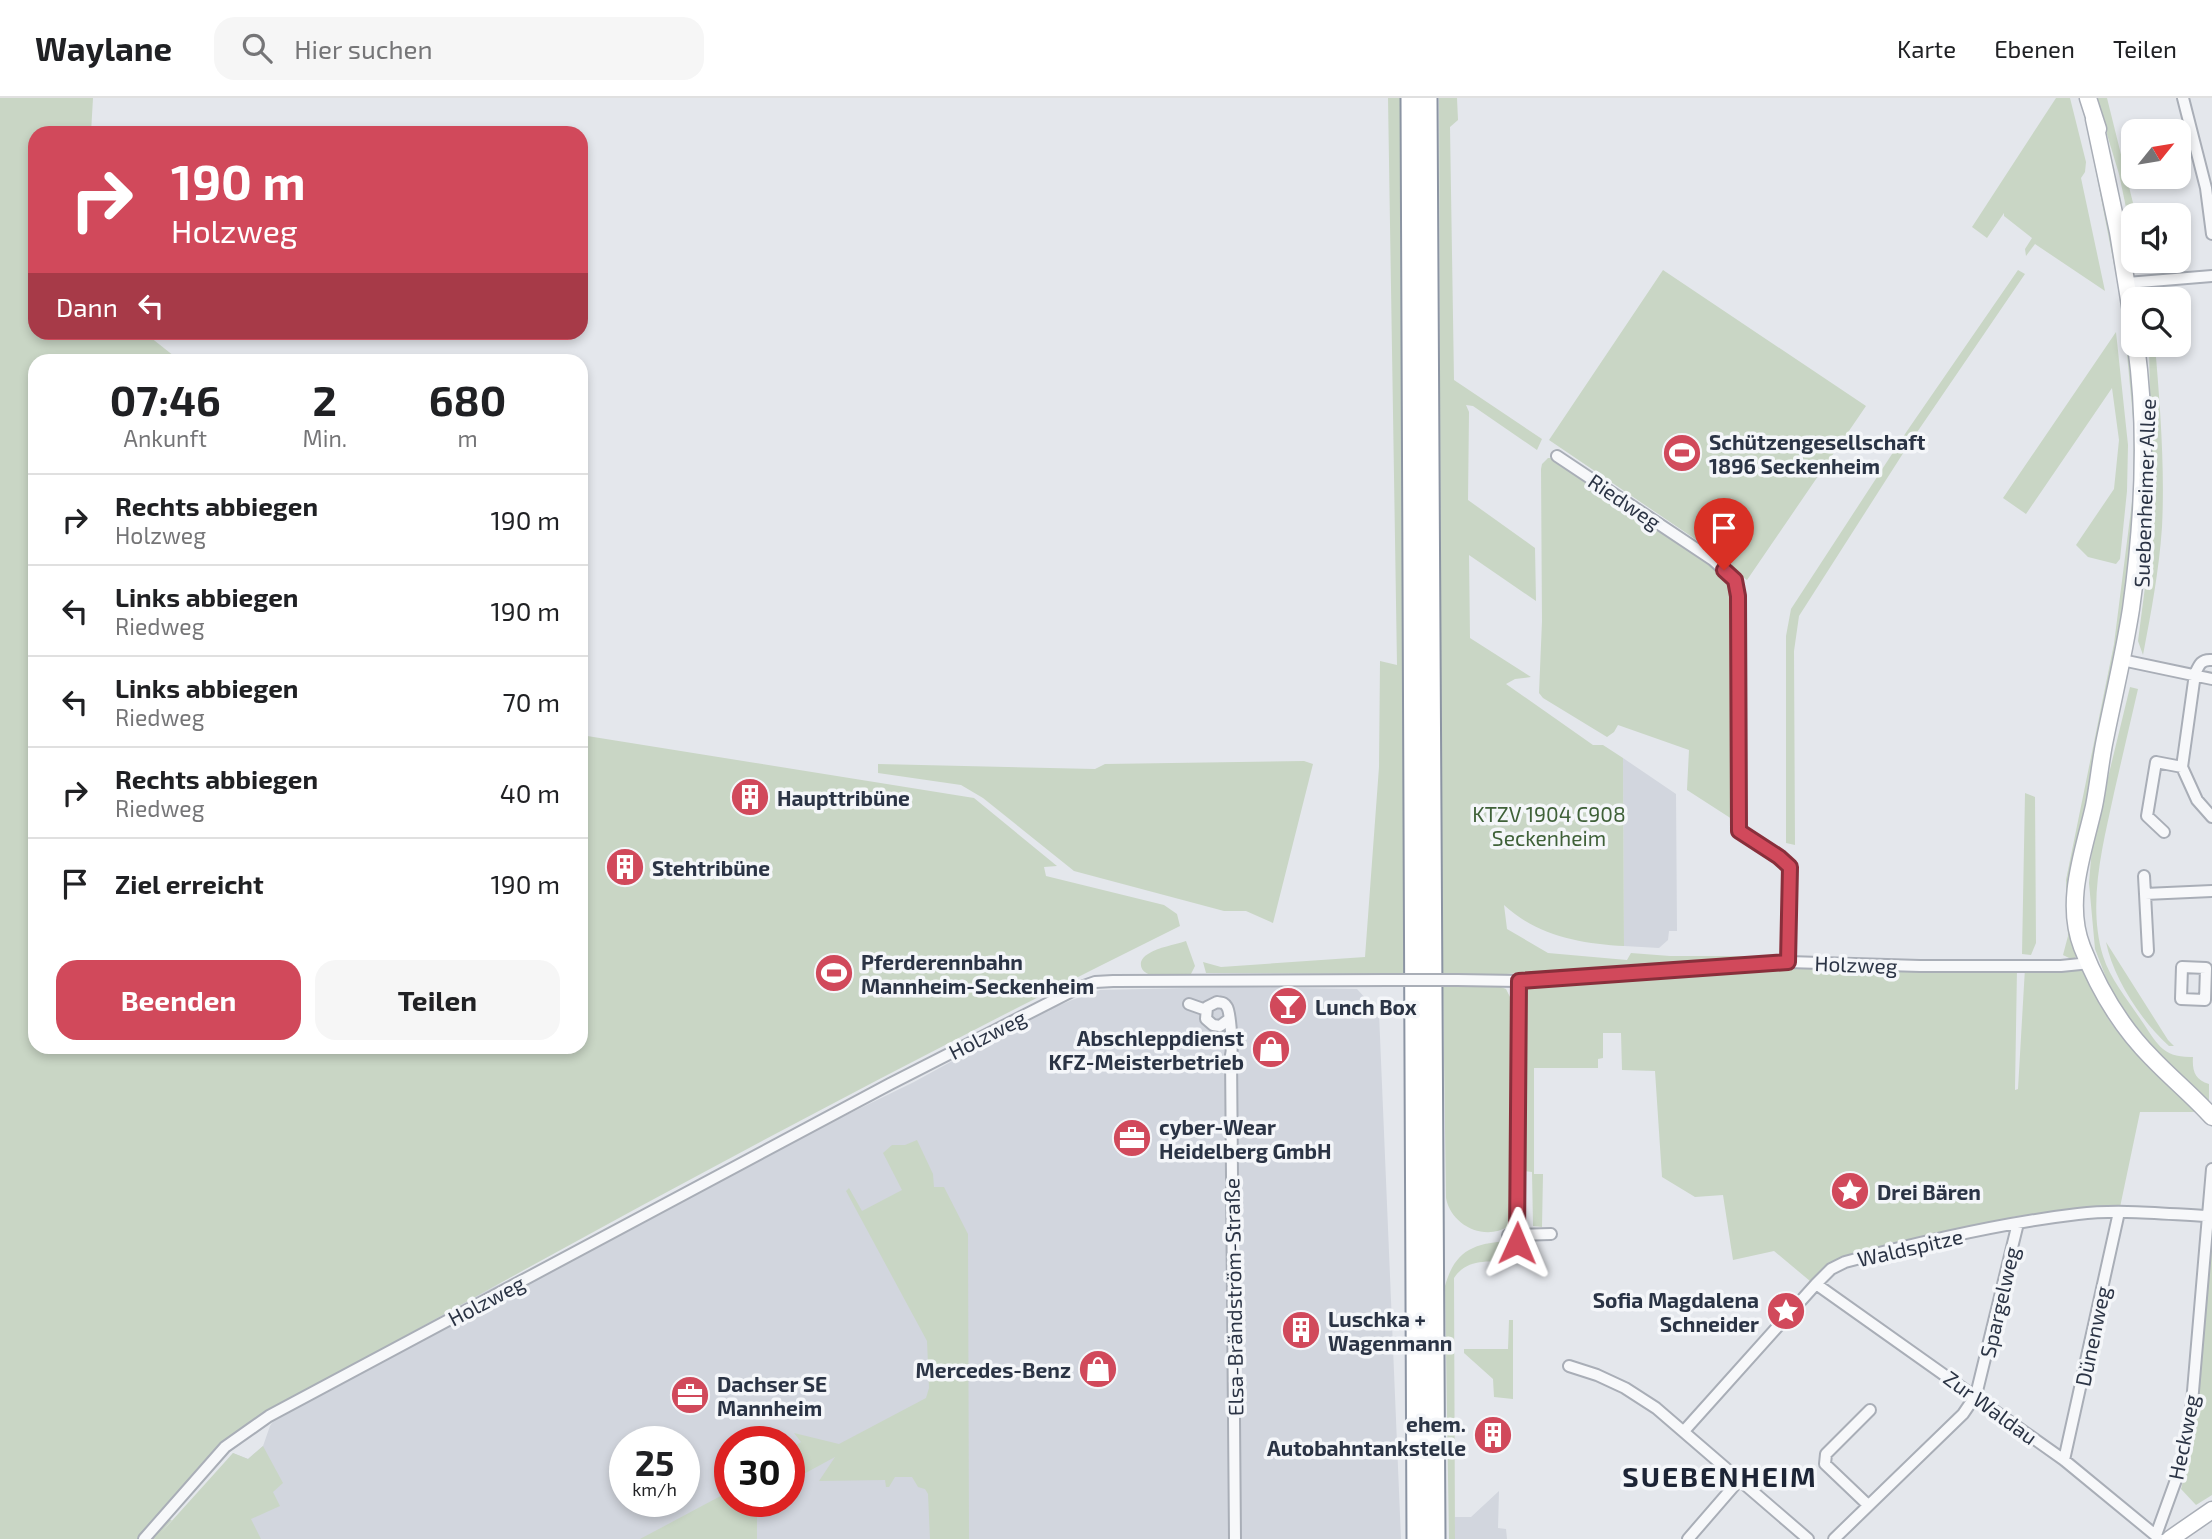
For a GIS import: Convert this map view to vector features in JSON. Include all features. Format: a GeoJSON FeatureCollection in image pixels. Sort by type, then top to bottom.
{"type":"FeatureCollection","features":[{"type":"Feature","properties":{"kind":"highway"},"geometry":{"type":"LineString","coordinates":[[1411,98],[1417,1539]]}},
{"type":"Feature","properties":{"kind":"highway"},"geometry":{"type":"LineString","coordinates":[[1427,98],[1435,1539]]}},
{"type":"Feature","properties":{"kind":"main road"},"geometry":{"type":"LineString","coordinates":[[2088,98],[2113,172],[2132,287]]}},
{"type":"Feature","properties":{"kind":"main road"},"geometry":{"type":"LineString","coordinates":[[2132,282],[2134,287]]}},
{"type":"Feature","properties":{"kind":"main road","name":"Suebenheimer Allee"},"geometry":{"type":"LineString","coordinates":[[2127,661],[2141,521],[2142,423],[2137,357]]}},
{"type":"Feature","properties":{"kind":"main road","name":"Suebenheimer Allee"},"geometry":{"type":"LineString","coordinates":[[2146,357],[2147,536],[2110,757],[2094,804],[2085,845],[2084,900],[2090,963],[2119,1020],[2151,1057],[2212,1117]]}},
{"type":"Feature","properties":{"kind":"main road"},"geometry":{"type":"LineString","coordinates":[[2162,1538],[2212,1510]]}},
{"type":"Feature","properties":{"kind":"street"},"geometry":{"type":"LineString","coordinates":[[2183,98],[2209,188],[2212,234]]}},
{"type":"Feature","properties":{"kind":"street"},"geometry":{"type":"LineString","coordinates":[[2132,282],[2211,273]]}},
{"type":"Feature","properties":{"kind":"street","name":"Riedweg"},"geometry":{"type":"LineString","coordinates":[[1557,456],[1713,560],[1735,580],[1738,596],[1739,831],[1790,867],[1788,962]]}},
{"type":"Feature","properties":{"kind":"street"},"geometry":{"type":"LineString","coordinates":[[2212,660],[2203,661],[2195,674],[2182,767],[2197,800],[2212,817]]}},
{"type":"Feature","properties":{"kind":"street"},"geometry":{"type":"LineString","coordinates":[[2127,661],[2212,679]]}},
{"type":"Feature","properties":{"kind":"street"},"geometry":{"type":"LineString","coordinates":[[2164,832],[2147,816],[2156,762],[2182,767]]}},
{"type":"Feature","properties":{"kind":"street"},"geometry":{"type":"LineString","coordinates":[[2144,876],[2148,951]]}},
{"type":"Feature","properties":{"kind":"street"},"geometry":{"type":"LineString","coordinates":[[2145,894],[2212,891]]}},
{"type":"Feature","properties":{"kind":"street","name":"Holzweg"},"geometry":{"type":"LineString","coordinates":[[144,1539],[225,1447],[269,1416],[984,1035],[1095,982],[1519,981],[1788,962],[1920,966],[2061,966],[2090,963]]}},
{"type":"Feature","properties":{"kind":"street"},"geometry":{"type":"LineString","coordinates":[[1216,980],[1217,1002]]}},
{"type":"Feature","properties":{"kind":"street"},"geometry":{"type":"LineString","coordinates":[[1519,981],[1514,1238],[1551,1234]]}},
{"type":"Feature","properties":{"kind":"street"},"geometry":{"type":"LineString","coordinates":[[1217,1002],[1223,1003],[1230,1014],[1228,1020],[1217,1026],[1206,1019],[1206,1010],[1210,1004],[1217,1002]]}},
{"type":"Feature","properties":{"kind":"street"},"geometry":{"type":"LineString","coordinates":[[1189,1004],[1206,1010]]}},
{"type":"Feature","properties":{"kind":"street","name":"Elsa-Brändström-Straße"},"geometry":{"type":"LineString","coordinates":[[1228,1020],[1233,1045],[1235,1539]]}},
{"type":"Feature","properties":{"kind":"street","name":"Elsa-Brändström-Straße"},"geometry":{"type":"LineString","coordinates":[[1217,1026],[1231,1055]]}},
{"type":"Feature","properties":{"kind":"street","name":"Heckweg"},"geometry":{"type":"LineString","coordinates":[[2162,1538],[2181,1466],[2192,1404],[2212,1169]]}},
{"type":"Feature","properties":{"kind":"street","name":"Waldspitze"},"geometry":{"type":"LineString","coordinates":[[1684,1431],[1816,1284],[1831,1269],[1845,1262],[2018,1223],[2078,1214],[2119,1212],[2207,1216]]}},
{"type":"Feature","properties":{"kind":"street","name":"Dünenweg"},"geometry":{"type":"LineString","coordinates":[[2064,1460],[2119,1212]]}},
{"type":"Feature","properties":{"kind":"street","name":"Spargelweg"},"geometry":{"type":"LineString","coordinates":[[1834,1539],[1963,1414],[1976,1395],[2018,1223]]}},
{"type":"Feature","properties":{"kind":"street","name":"Zur Waldau"},"geometry":{"type":"LineString","coordinates":[[1816,1284],[1976,1395],[2064,1460],[2162,1538]]}},
{"type":"Feature","properties":{"kind":"street"},"geometry":{"type":"LineString","coordinates":[[1569,1367],[1597,1375],[1625,1388],[1656,1408],[1808,1539]]}},
{"type":"Feature","properties":{"kind":"street"},"geometry":{"type":"LineString","coordinates":[[1868,1505],[1825,1464],[1826,1454],[1870,1410]]}},
{"type":"Feature","properties":{"kind":"street"},"geometry":{"type":"LineString","coordinates":[[1688,1539],[1740,1479]]}},
{"type":"Feature","properties":{"kind":"shaded area"},"geometry":{"type":"Polygon","coordinates":[[[1623,758],[1676,794],[1677,931],[1669,931],[1668,940],[1659,948],[1624,946],[1623,758]]]}},
{"type":"Feature","properties":{"kind":"shaded area"},"geometry":{"type":"Polygon","coordinates":[[[1232,987],[1357,989],[1379,1013],[1401,1539],[161,1539],[233,1453],[248,1459],[263,1446],[270,1426],[284,1404],[469,1299],[914,1082],[1036,1015],[1100,990],[1232,987]]]}},
{"type":"Feature","properties":{"kind":"shaded area"},"geometry":{"type":"Polygon","coordinates":[[[1499,1491],[1498,1528],[1506,1529],[1507,1539],[1455,1539],[1455,1517],[1471,1517],[1499,1491]]]}},
{"type":"Feature","properties":{"kind":"green space"},"geometry":{"type":"Polygon","coordinates":[[[0,98],[93,98],[91,126],[28,126],[28,340],[154,340],[171,354],[28,354],[28,1054],[588,1054],[588,736],[974,798],[1057,866],[1044,867],[1046,876],[1164,905],[1177,914],[1180,926],[954,1040],[729,1159],[284,1404],[239,1444],[223,1453],[164,1520],[172,1520],[160,1534],[233,1453],[248,1459],[263,1446],[283,1483],[273,1492],[280,1506],[251,1519],[261,1539],[0,1539],[0,98]]]}},
{"type":"Feature","properties":{"kind":"green space"},"geometry":{"type":"Polygon","coordinates":[[[1388,98],[1401,98],[1405,874],[1408,974],[1206,973],[1203,962],[1221,967],[1365,957],[1379,767],[1380,661],[1397,665],[1388,98]]]}},
{"type":"Feature","properties":{"kind":"green space","name":"KTZV 1904 C908 Seckenheim"},"geometry":{"type":"Polygon","coordinates":[[[1439,98],[1457,98],[1458,120],[1450,127],[1454,380],[1542,439],[1537,450],[1473,406],[1466,405],[1469,412],[1468,500],[1535,548],[1536,601],[1469,555],[1470,638],[1531,677],[1515,679],[1506,684],[1593,745],[1603,745],[1623,758],[1624,946],[1576,940],[1545,931],[1530,924],[1504,905],[1507,929],[1548,953],[1627,960],[1631,953],[1760,958],[1442,978],[1439,98]]]}},
{"type":"Feature","properties":{"kind":"green space"},"geometry":{"type":"Polygon","coordinates":[[[2056,98],[2070,98],[2086,162],[2081,178],[2105,291],[2035,244],[2026,256],[2025,249],[2032,238],[2004,216],[2004,213],[1987,238],[1972,227],[2056,98]]]}},
{"type":"Feature","properties":{"kind":"green space"},"geometry":{"type":"Polygon","coordinates":[[[2079,98],[2084,98],[2126,287],[2121,287],[2121,301],[2087,126],[2079,98]]]}},
{"type":"Feature","properties":{"kind":"green space"},"geometry":{"type":"Polygon","coordinates":[[[2096,98],[2107,98],[2121,154],[2121,184],[2096,98]]]}},
{"type":"Feature","properties":{"kind":"green space"},"geometry":{"type":"Polygon","coordinates":[[[2122,189],[2130,189],[2133,203],[2125,203],[2122,189]]]}},
{"type":"Feature","properties":{"kind":"green space"},"geometry":{"type":"Polygon","coordinates":[[[1663,270],[1866,406],[1747,580],[1730,568],[1732,564],[1549,440],[1663,270]]]}},
{"type":"Feature","properties":{"kind":"green space"},"geometry":{"type":"Polygon","coordinates":[[[2018,270],[2025,274],[1909,444],[1799,616],[1794,651],[1795,845],[1786,843],[1786,636],[1791,609],[1907,431],[2018,270]]]}},
{"type":"Feature","properties":{"kind":"green space"},"geometry":{"type":"Polygon","coordinates":[[[2116,332],[2128,445],[2127,491],[2120,559],[2116,564],[2088,557],[2076,545],[2114,489],[2119,440],[2112,388],[2026,514],[2003,498],[2116,332]]]}},
{"type":"Feature","properties":{"kind":"green space"},"geometry":{"type":"Polygon","coordinates":[[[2127,357],[2135,357],[2139,388],[2135,553],[2081,837],[2081,951],[2073,960],[2063,955],[2068,936],[2066,880],[2114,644],[2133,494],[2134,429],[2127,357]]]}},
{"type":"Feature","properties":{"kind":"green space"},"geometry":{"type":"Polygon","coordinates":[[[2149,357],[2156,357],[2162,436],[2163,504],[2157,576],[2143,655],[2138,641],[2152,533],[2149,357]]]}},
{"type":"Feature","properties":{"kind":"green space"},"geometry":{"type":"Polygon","coordinates":[[[1548,458],[1553,458],[1618,501],[1621,507],[1638,514],[1713,566],[1727,579],[1734,604],[1735,821],[1687,790],[1689,750],[1618,725],[1607,737],[1539,693],[1542,621],[1541,469],[1548,458]]]}},
{"type":"Feature","properties":{"kind":"green space"},"geometry":{"type":"Polygon","coordinates":[[[2130,687],[2138,689],[2101,853],[2096,915],[2098,936],[2106,965],[2120,989],[2161,1048],[2174,1055],[2193,1057],[2195,1074],[2209,1084],[2209,1101],[2159,1054],[2122,1009],[2110,988],[2095,949],[2089,883],[2091,859],[2095,831],[2130,687]]]}},
{"type":"Feature","properties":{"kind":"green space"},"geometry":{"type":"Polygon","coordinates":[[[1304,761],[1313,764],[1273,923],[1246,911],[1224,911],[1074,871],[983,798],[961,785],[878,773],[878,764],[1095,769],[1105,764],[1304,761]]]}},
{"type":"Feature","properties":{"kind":"green space"},"geometry":{"type":"Polygon","coordinates":[[[2025,793],[2035,797],[2036,943],[2031,955],[2022,954],[2025,793]]]}},
{"type":"Feature","properties":{"kind":"green space"},"geometry":{"type":"Polygon","coordinates":[[[1186,941],[1195,966],[1190,976],[1160,977],[1146,973],[1142,968],[1141,962],[1147,955],[1186,941]]]}},
{"type":"Feature","properties":{"kind":"green space"},"geometry":{"type":"Polygon","coordinates":[[[2106,942],[2174,1046],[2169,1046],[2139,1012],[2115,970],[2106,942]]]}},
{"type":"Feature","properties":{"kind":"green space"},"geometry":{"type":"Polygon","coordinates":[[[1789,964],[2017,968],[2015,1090],[2018,1089],[2025,968],[2082,968],[2086,970],[2107,1017],[2116,1030],[2199,1112],[2140,1112],[2119,1212],[2017,1216],[1854,1254],[1827,1264],[1810,1281],[1774,1251],[1733,1260],[1723,1195],[1695,1197],[1662,1177],[1655,1071],[1622,1070],[1621,1033],[1603,1033],[1603,1058],[1598,1059],[1598,1068],[1534,1068],[1534,1174],[1543,1174],[1542,1227],[1533,1226],[1532,1172],[1524,1171],[1524,986],[1568,980],[1789,964]]]}},
{"type":"Feature","properties":{"kind":"green space"},"geometry":{"type":"Polygon","coordinates":[[[1493,984],[1506,989],[1512,1001],[1509,1226],[1489,1232],[1470,1228],[1462,1223],[1454,1216],[1446,1198],[1443,987],[1493,984]]]}},
{"type":"Feature","properties":{"kind":"green space"},"geometry":{"type":"Polygon","coordinates":[[[917,1140],[933,1174],[934,1187],[944,1187],[968,1234],[969,1539],[930,1539],[928,1494],[925,1489],[918,1487],[912,1477],[895,1477],[889,1487],[886,1487],[885,1480],[819,1481],[835,1457],[805,1473],[805,1436],[839,1444],[926,1398],[929,1388],[927,1341],[846,1191],[849,1188],[862,1211],[902,1190],[883,1153],[892,1145],[905,1145],[917,1140]]]}},
{"type":"Feature","properties":{"kind":"green space"},"geometry":{"type":"Polygon","coordinates":[[[2212,1217],[2212,1495],[2196,1505],[2181,1489],[2193,1442],[2212,1217]]]}},
{"type":"Feature","properties":{"kind":"green space"},"geometry":{"type":"Polygon","coordinates":[[[1510,1241],[1511,1261],[1472,1264],[1454,1278],[1455,1539],[1449,1539],[1445,1286],[1460,1256],[1486,1244],[1510,1241]]]}},
{"type":"Feature","properties":{"kind":"green space"},"geometry":{"type":"Polygon","coordinates":[[[1509,1320],[1513,1320],[1513,1399],[1494,1397],[1493,1379],[1464,1353],[1464,1349],[1508,1349],[1509,1320]]]}},
{"type":"Feature","properties":{"kind":"green space"},"geometry":{"type":"Polygon","coordinates":[[[714,1500],[714,1517],[757,1517],[757,1539],[640,1539],[681,1517],[700,1517],[700,1507],[714,1500]]]}},
{"type":"Feature","properties":{"kind":"place","name":"Schützengesellschaft 1896 Seckenheim"},"geometry":{"type":"Point","coordinates":[1682,453]}},
{"type":"Feature","properties":{"kind":"place","name":"Haupttribüne"},"geometry":{"type":"Point","coordinates":[750,797]}},
{"type":"Feature","properties":{"kind":"place","name":"Stehtribüne"},"geometry":{"type":"Point","coordinates":[625,867]}},
{"type":"Feature","properties":{"kind":"place","name":"Pferderennbahn Mannheim-Seckenheim"},"geometry":{"type":"Point","coordinates":[834,973]}},
{"type":"Feature","properties":{"kind":"place","name":"Lunch Box"},"geometry":{"type":"Point","coordinates":[1288,1006]}},
{"type":"Feature","properties":{"kind":"place","name":"Abschleppdienst KFZ-Meisterbetrieb"},"geometry":{"type":"Point","coordinates":[1271,1049]}},
{"type":"Feature","properties":{"kind":"place","name":"cyber-Wear Heidelberg GmbH"},"geometry":{"type":"Point","coordinates":[1132,1138]}},
{"type":"Feature","properties":{"kind":"place","name":"Drei Bären"},"geometry":{"type":"Point","coordinates":[1850,1191]}},
{"type":"Feature","properties":{"kind":"place","name":"Sofia Magdalena Schneider"},"geometry":{"type":"Point","coordinates":[1786,1311]}},
{"type":"Feature","properties":{"kind":"place","name":"Luschka + Wagenmann"},"geometry":{"type":"Point","coordinates":[1301,1330]}},
{"type":"Feature","properties":{"kind":"place","name":"Mercedes-Benz"},"geometry":{"type":"Point","coordinates":[1098,1369]}},
{"type":"Feature","properties":{"kind":"place","name":"Dachser SE Mannheim"},"geometry":{"type":"Point","coordinates":[690,1395]}},
{"type":"Feature","properties":{"kind":"place","name":"ehem. Autobahntankstelle"},"geometry":{"type":"Point","coordinates":[1493,1435]}},
{"type":"Feature","properties":{"kind":"district","name":"SUEBENHEIM"},"geometry":{"type":"Point","coordinates":[1720,1476]}},
{"type":"Feature","properties":{"kind":"route"},"geometry":{"type":"LineString","coordinates":[[1517,1243],[1519,981],[1788,962],[1790,867],[1739,831],[1738,596],[1735,580],[1724,570]]}}]}
